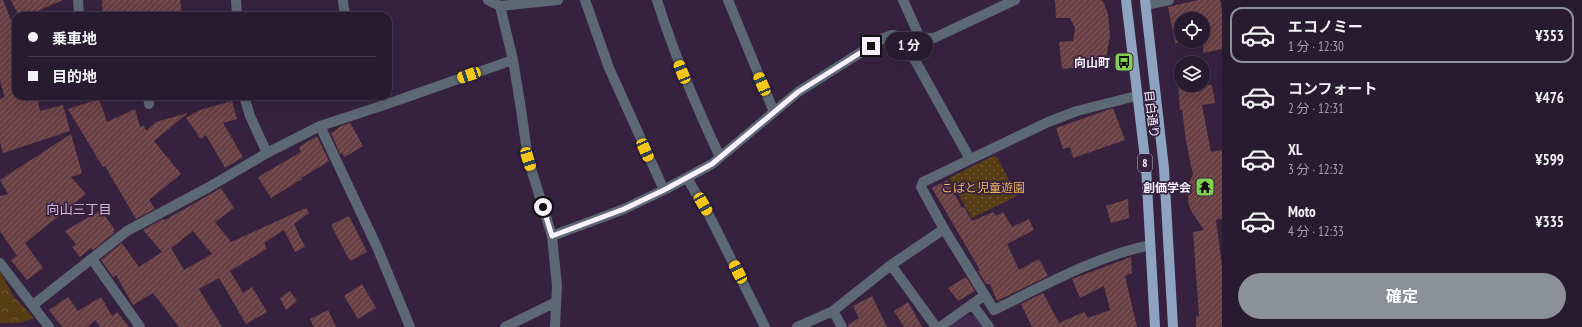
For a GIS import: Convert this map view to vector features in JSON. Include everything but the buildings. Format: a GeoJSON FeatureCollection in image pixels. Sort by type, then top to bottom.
{"type":"FeatureCollection","features":[{"type":"Feature","properties":{"kind":"main road","name":"目白通り"},"geometry":{"type":"LineString","coordinates":[[1126,0],[1136,96],[1146,167],[1155,327]]}},
{"type":"Feature","properties":{"kind":"main road","name":"目白通り"},"geometry":{"type":"LineString","coordinates":[[1146,2],[1164,168],[1173,327]]}},
{"type":"Feature","properties":{"kind":"street"},"geometry":{"type":"LineString","coordinates":[[78,0],[79,12]]}},
{"type":"Feature","properties":{"kind":"street"},"geometry":{"type":"LineString","coordinates":[[236,0],[237,12]]}},
{"type":"Feature","properties":{"kind":"street"},"geometry":{"type":"LineString","coordinates":[[343,0],[345,12]]}},
{"type":"Feature","properties":{"kind":"street"},"geometry":{"type":"LineString","coordinates":[[488,0],[500,6],[558,0]]}},
{"type":"Feature","properties":{"kind":"street"},"geometry":{"type":"LineString","coordinates":[[585,0],[609,68],[664,190]]}},
{"type":"Feature","properties":{"kind":"street"},"geometry":{"type":"LineString","coordinates":[[657,0],[667,32],[698,111],[720,157]]}},
{"type":"Feature","properties":{"kind":"street"},"geometry":{"type":"LineString","coordinates":[[728,0],[774,112]]}},
{"type":"Feature","properties":{"kind":"street"},"geometry":{"type":"LineString","coordinates":[[903,0],[920,38]]}},
{"type":"Feature","properties":{"kind":"street"},"geometry":{"type":"LineString","coordinates":[[552,236],[624,209],[664,190],[712,164],[798,92],[882,39],[892,35],[902,37],[934,38],[1015,0]]}},
{"type":"Feature","properties":{"kind":"street"},"geometry":{"type":"LineString","coordinates":[[1146,2],[1169,0]]}},
{"type":"Feature","properties":{"kind":"street"},"geometry":{"type":"LineString","coordinates":[[500,6],[513,60],[522,108],[528,159],[552,236],[558,286],[555,327]]}},
{"type":"Feature","properties":{"kind":"street"},"geometry":{"type":"LineString","coordinates":[[902,37],[970,159]]}},
{"type":"Feature","properties":{"kind":"street"},"geometry":{"type":"LineString","coordinates":[[392,98],[513,60]]}},
{"type":"Feature","properties":{"kind":"street"},"geometry":{"type":"LineString","coordinates":[[1136,96],[1077,111],[1048,122],[923,182],[921,186],[944,229],[994,310],[1084,266],[1150,244]]}},
{"type":"Feature","properties":{"kind":"street"},"geometry":{"type":"LineString","coordinates":[[245,100],[250,116],[267,153]]}},
{"type":"Feature","properties":{"kind":"street"},"geometry":{"type":"LineString","coordinates":[[33,305],[126,231],[209,187],[267,153],[320,126],[385,100]]}},
{"type":"Feature","properties":{"kind":"street"},"geometry":{"type":"LineString","coordinates":[[320,126],[377,247],[410,327]]}},
{"type":"Feature","properties":{"kind":"street"},"geometry":{"type":"LineString","coordinates":[[687,178],[710,217],[765,327]]}},
{"type":"Feature","properties":{"kind":"street"},"geometry":{"type":"LineString","coordinates":[[797,327],[834,311],[891,265],[944,229]]}},
{"type":"Feature","properties":{"kind":"street"},"geometry":{"type":"LineString","coordinates":[[92,259],[140,327]]}},
{"type":"Feature","properties":{"kind":"street"},"geometry":{"type":"LineString","coordinates":[[0,263],[49,327]]}},
{"type":"Feature","properties":{"kind":"street"},"geometry":{"type":"LineString","coordinates":[[891,265],[936,327]]}},
{"type":"Feature","properties":{"kind":"street"},"geometry":{"type":"LineString","coordinates":[[940,327],[985,294]]}},
{"type":"Feature","properties":{"kind":"street"},"geometry":{"type":"LineString","coordinates":[[505,327],[556,302]]}},
{"type":"Feature","properties":{"kind":"street"},"geometry":{"type":"LineString","coordinates":[[972,304],[989,327]]}},
{"type":"Feature","properties":{"kind":"street"},"geometry":{"type":"LineString","coordinates":[[834,311],[842,327]]}},
{"type":"Feature","properties":{"kind":"shaded area"},"geometry":{"type":"Polygon","coordinates":[[[968,315],[976,317],[983,327],[950,327],[968,315]]]}},
{"type":"Feature","properties":{"kind":"green space","name":"こばと児童遊園"},"geometry":{"type":"Polygon","coordinates":[[[993,156],[997,157],[1017,196],[972,218],[949,178],[993,156]]]}},
{"type":"Feature","properties":{"kind":"green space"},"geometry":{"type":"Polygon","coordinates":[[[0,272],[14,297],[34,318],[20,323],[0,323],[0,272]]]}},
{"type":"Feature","properties":{"kind":"place","name":"向山町"},"geometry":{"type":"Point","coordinates":[1124,62]}},
{"type":"Feature","properties":{"kind":"place","name":"創価学会"},"geometry":{"type":"Point","coordinates":[1205,187]}},
{"type":"Feature","properties":{"kind":"district","name":"向山三丁目"},"geometry":{"type":"Point","coordinates":[79,209]}},
{"type":"Feature","properties":{"kind":"route"},"geometry":{"type":"LineString","coordinates":[[543,207],[552,236],[624,209],[664,190],[712,164],[798,92],[848,59],[871,46]]}}]}
